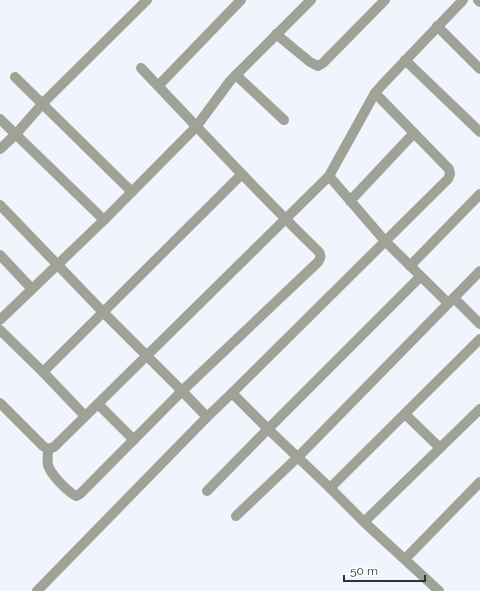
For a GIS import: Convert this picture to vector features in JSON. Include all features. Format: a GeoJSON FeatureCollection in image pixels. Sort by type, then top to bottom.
{"type":"FeatureCollection","features":[{"type":"Feature","properties":{"kind":"street"},"geometry":{"type":"LineString","coordinates":[[0,149],[16,134],[43,103],[147,0]]}},
{"type":"Feature","properties":{"kind":"street"},"geometry":{"type":"LineString","coordinates":[[158,86],[241,0]]}},
{"type":"Feature","properties":{"kind":"street"},"geometry":{"type":"LineString","coordinates":[[0,320],[104,220],[196,127],[230,81],[311,0]]}},
{"type":"Feature","properties":{"kind":"street"},"geometry":{"type":"LineString","coordinates":[[276,34],[310,62],[318,66],[323,63],[385,0]]}},
{"type":"Feature","properties":{"kind":"street"},"geometry":{"type":"LineString","coordinates":[[0,403],[45,448],[48,449],[54,447],[318,188],[328,176],[375,93],[463,0]]}},
{"type":"Feature","properties":{"kind":"street"},"geometry":{"type":"LineString","coordinates":[[438,26],[480,69]]}},
{"type":"Feature","properties":{"kind":"street"},"geometry":{"type":"LineString","coordinates":[[405,60],[480,132]]}},
{"type":"Feature","properties":{"kind":"street"},"geometry":{"type":"LineString","coordinates":[[48,449],[47,458],[51,471],[72,494],[76,496],[80,494],[182,391],[318,262],[320,258],[319,252],[285,220],[141,68]]}},
{"type":"Feature","properties":{"kind":"street"},"geometry":{"type":"LineString","coordinates":[[236,75],[284,120]]}},
{"type":"Feature","properties":{"kind":"street"},"geometry":{"type":"LineString","coordinates":[[15,77],[132,192]]}},
{"type":"Feature","properties":{"kind":"street"},"geometry":{"type":"LineString","coordinates":[[37,591],[207,417],[448,179],[450,174],[449,169],[375,93]]}},
{"type":"Feature","properties":{"kind":"street"},"geometry":{"type":"LineString","coordinates":[[0,118],[104,220]]}},
{"type":"Feature","properties":{"kind":"street"},"geometry":{"type":"LineString","coordinates":[[350,201],[414,132]]}},
{"type":"Feature","properties":{"kind":"street"},"geometry":{"type":"LineString","coordinates":[[43,372],[242,174]]}},
{"type":"Feature","properties":{"kind":"street"},"geometry":{"type":"LineString","coordinates":[[328,176],[385,241],[420,277],[480,324]]}},
{"type":"Feature","properties":{"kind":"street"},"geometry":{"type":"LineString","coordinates":[[410,266],[480,194]]}},
{"type":"Feature","properties":{"kind":"street"},"geometry":{"type":"LineString","coordinates":[[0,205],[207,417]]}},
{"type":"Feature","properties":{"kind":"street"},"geometry":{"type":"LineString","coordinates":[[0,255],[32,289]]}},
{"type":"Feature","properties":{"kind":"street"},"geometry":{"type":"LineString","coordinates":[[236,516],[298,457],[480,271]]}},
{"type":"Feature","properties":{"kind":"street"},"geometry":{"type":"LineString","coordinates":[[206,491],[420,277]]}},
{"type":"Feature","properties":{"kind":"street"},"geometry":{"type":"LineString","coordinates":[[0,330],[85,416]]}},
{"type":"Feature","properties":{"kind":"street"},"geometry":{"type":"LineString","coordinates":[[330,488],[480,339]]}},
{"type":"Feature","properties":{"kind":"street"},"geometry":{"type":"LineString","coordinates":[[232,393],[364,522],[438,591]]}},
{"type":"Feature","properties":{"kind":"street"},"geometry":{"type":"LineString","coordinates":[[98,404],[134,440]]}},
{"type":"Feature","properties":{"kind":"street"},"geometry":{"type":"LineString","coordinates":[[364,522],[480,409]]}},
{"type":"Feature","properties":{"kind":"street"},"geometry":{"type":"LineString","coordinates":[[405,414],[440,448]]}},
{"type":"Feature","properties":{"kind":"street"},"geometry":{"type":"LineString","coordinates":[[405,559],[480,482]]}}]}
